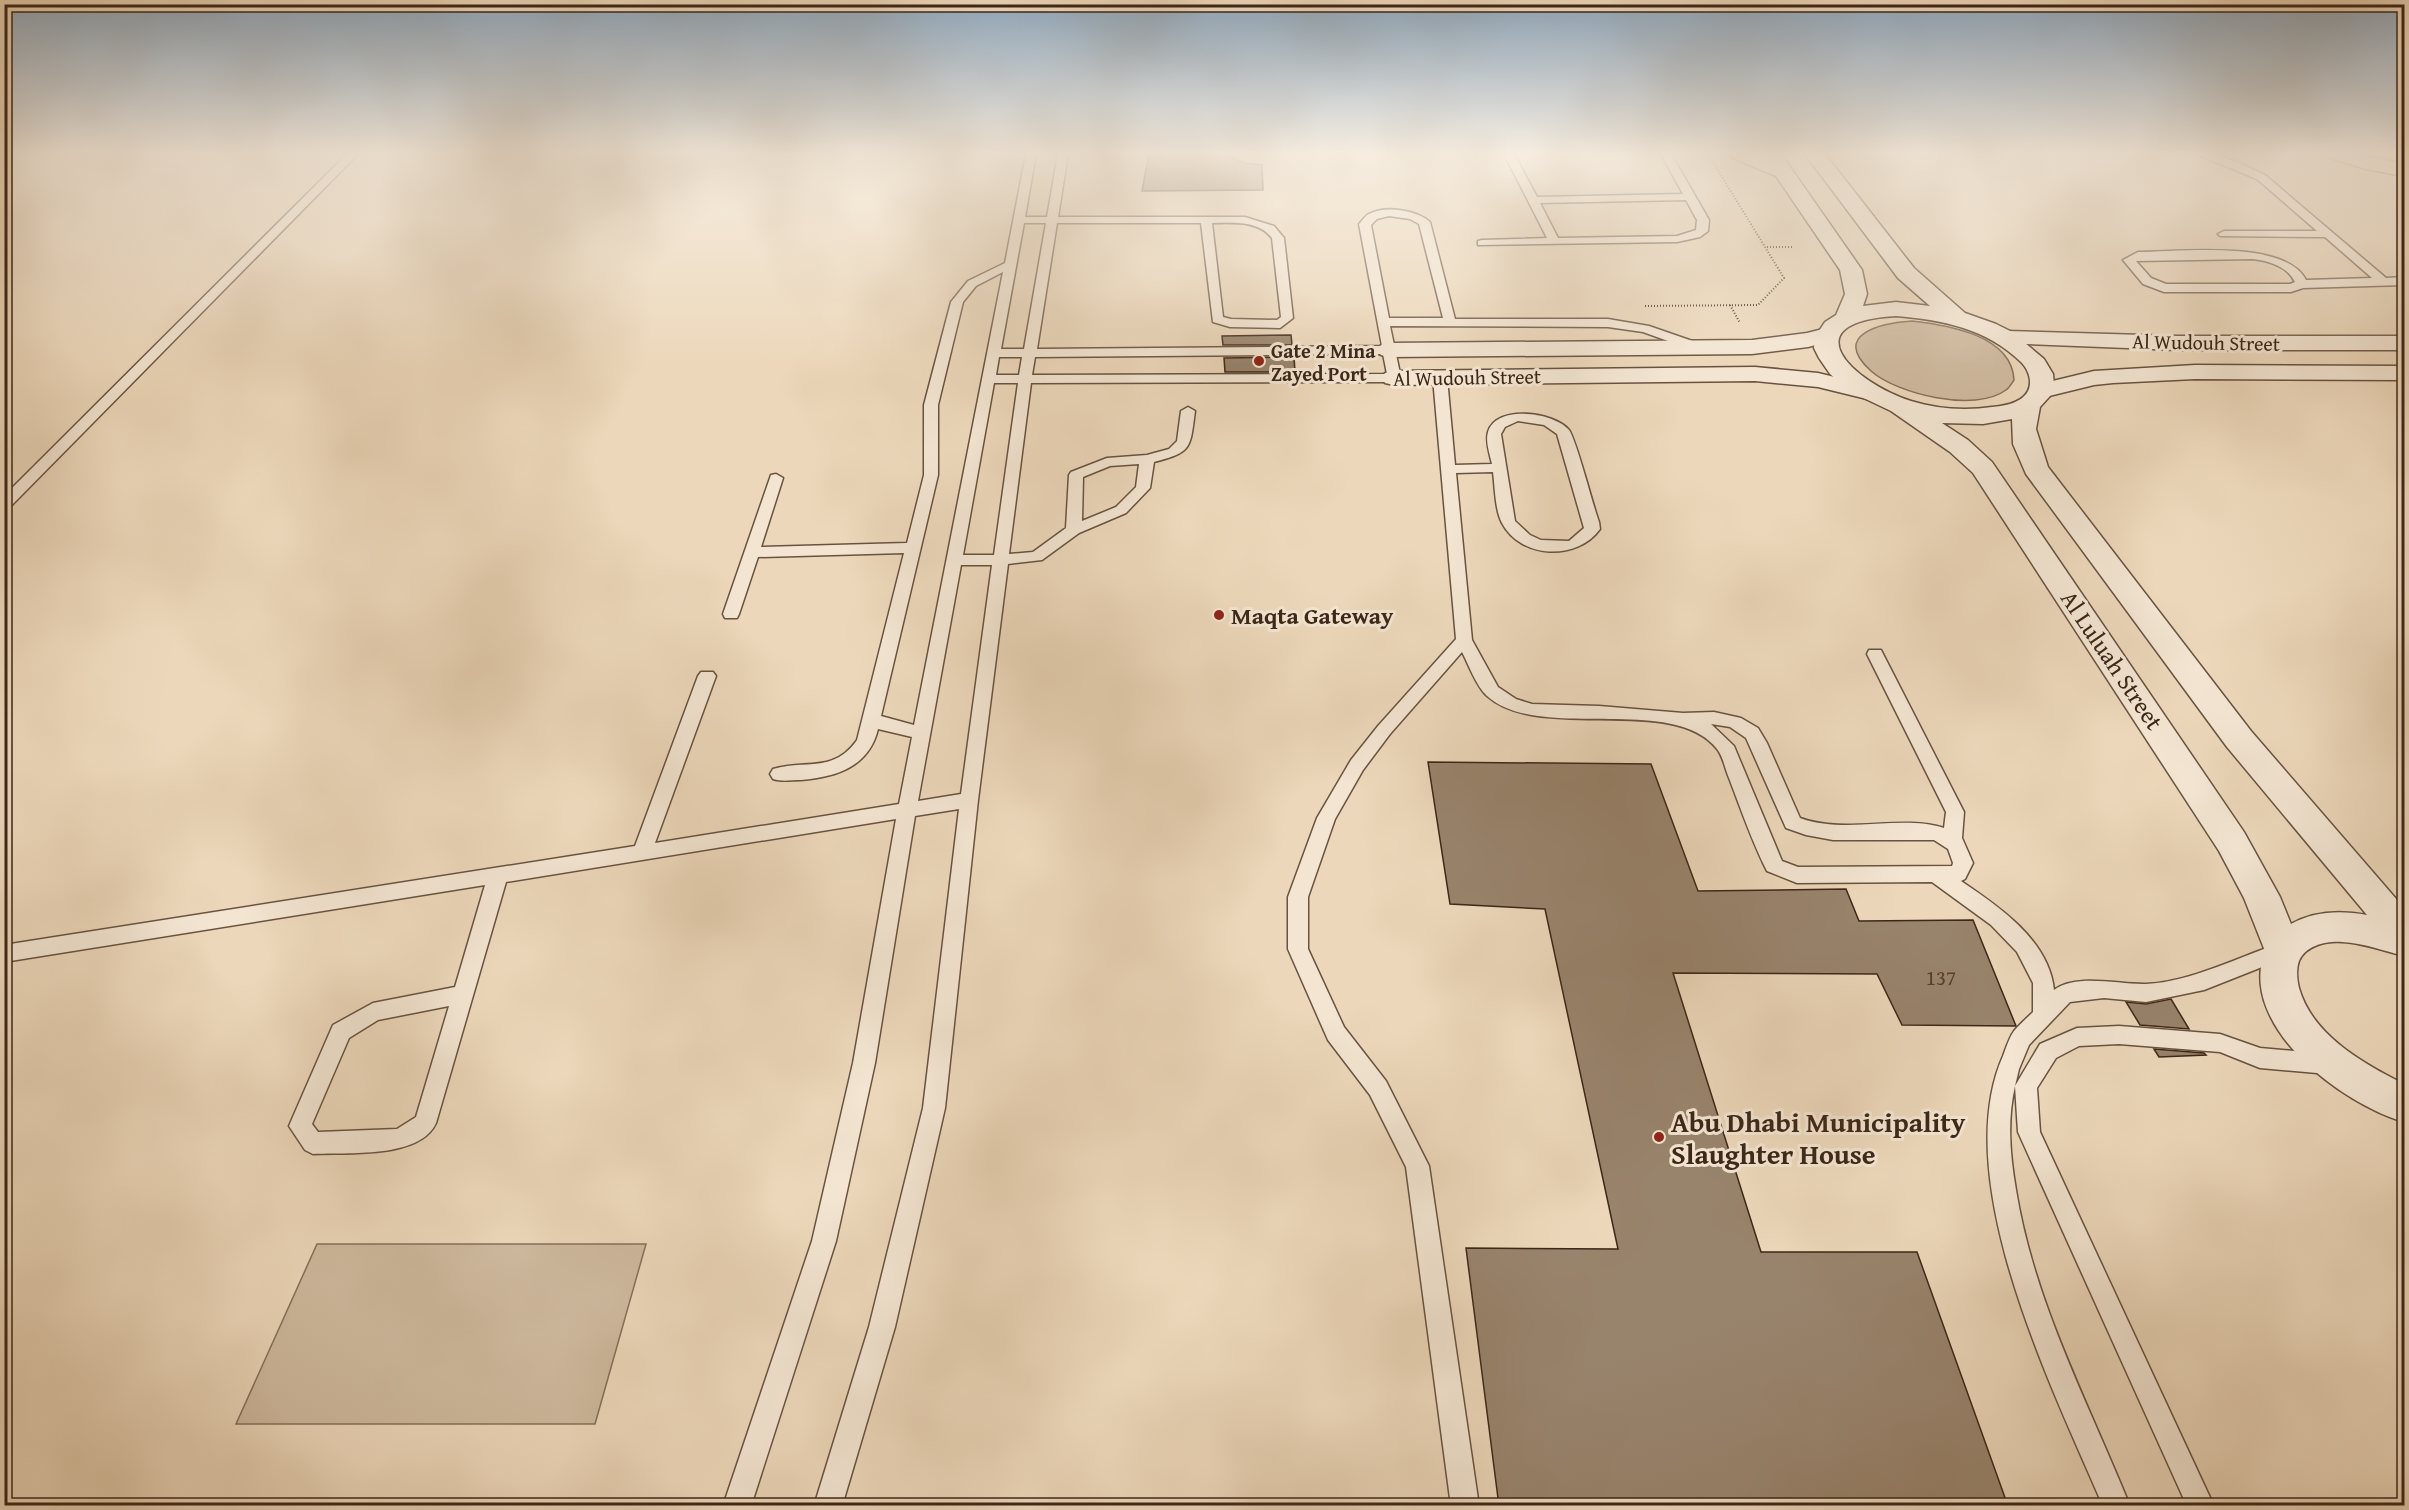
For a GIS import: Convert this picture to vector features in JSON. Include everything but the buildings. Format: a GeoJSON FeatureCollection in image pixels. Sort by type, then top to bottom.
{"type":"FeatureCollection","features":[{"type":"Feature","properties":{"kind":"street"},"geometry":{"type":"LineString","coordinates":[[1820,224],[1851,270],[1856,294],[1847,317]]}},
{"type":"Feature","properties":{"kind":"street"},"geometry":{"type":"LineString","coordinates":[[1869,224],[1906,273],[1956,318]]}},
{"type":"Feature","properties":{"kind":"street"},"geometry":{"type":"LineString","coordinates":[[1827,335],[1835,325],[1847,317],[1869,311],[1896,309],[1926,311],[1956,318],[2007,338]]}},
{"type":"Feature","properties":{"kind":"street","name":"Al Wudouh Street"},"geometry":{"type":"LineString","coordinates":[[1389,350],[1752,347],[1808,340],[1827,335]]}},
{"type":"Feature","properties":{"kind":"street","name":"Al Luluah Street"},"geometry":{"type":"LineString","coordinates":[[1827,335],[1826,349],[1833,364],[1848,379],[1885,399],[1959,446],[1983,468],[2232,842],[2262,897],[2283,950]]}},
{"type":"Feature","properties":{"kind":"street","name":"Al Wudouh Street"},"geometry":{"type":"LineString","coordinates":[[2007,338],[2178,343],[2404,344]]}},
{"type":"Feature","properties":{"kind":"street","name":"Al Luluah Street"},"geometry":{"type":"LineString","coordinates":[[2007,338],[2037,365],[2042,378],[2035,398],[2022,420],[2026,442],[2035,468],[2239,739],[2404,933]]}},
{"type":"Feature","properties":{"kind":"street","name":"Al Wudouh Street"},"geometry":{"type":"LineString","coordinates":[[1394,378],[1755,374],[1818,380],[1928,413],[1959,417],[1987,417],[2011,412],[2035,398],[2094,378],[2195,372],[2404,373]]}},
{"type":"Feature","properties":{"kind":"street"},"geometry":{"type":"LineString","coordinates":[[2404,941],[2372,931],[2333,927],[2302,934],[2283,950],[2276,973],[2283,1002],[2304,1034],[2335,1065],[2369,1088],[2404,1104]]}},
{"type":"Feature","properties":{"kind":"street"},"geometry":{"type":"LineString","coordinates":[[2369,1088],[2404,1123]]}},
{"type":"Feature","properties":{"kind":"lane"},"geometry":{"type":"LineString","coordinates":[[4,505],[283,224]]}},
{"type":"Feature","properties":{"kind":"lane"},"geometry":{"type":"LineString","coordinates":[[737,1506],[824,1241],[864,1063],[907,810],[1017,224]]}},
{"type":"Feature","properties":{"kind":"lane"},"geometry":{"type":"LineString","coordinates":[[828,1506],[882,1327],[934,1108],[969,800],[1025,379],[1051,224]]}},
{"type":"Feature","properties":{"kind":"lane"},"geometry":{"type":"LineString","coordinates":[[1206,224],[1217,319],[1230,323],[1280,324],[1287,318],[1278,238],[1270,228],[1259,224]]}},
{"type":"Feature","properties":{"kind":"lane"},"geometry":{"type":"LineString","coordinates":[[1365,224],[1394,378]]}},
{"type":"Feature","properties":{"kind":"lane"},"geometry":{"type":"LineString","coordinates":[[1425,224],[1450,322]]}},
{"type":"Feature","properties":{"kind":"lane"},"geometry":{"type":"LineString","coordinates":[[1546,224],[1554,241]]}},
{"type":"Feature","properties":{"kind":"lane"},"geometry":{"type":"LineString","coordinates":[[1482,243],[1688,238],[1696,235],[1703,224]]}},
{"type":"Feature","properties":{"kind":"lane"},"geometry":{"type":"LineString","coordinates":[[2317,224],[2385,282]]}},
{"type":"Feature","properties":{"kind":"lane"},"geometry":{"type":"LineString","coordinates":[[2224,234],[2328,234]]}},
{"type":"Feature","properties":{"kind":"lane"},"geometry":{"type":"LineString","coordinates":[[2302,284],[2300,278],[2285,266],[2259,256],[2138,256],[2129,260],[2147,281],[2164,288],[2291,288],[2302,284],[2404,281]]}},
{"type":"Feature","properties":{"kind":"lane"},"geometry":{"type":"LineString","coordinates":[[779,774],[826,770],[847,762],[862,749],[872,720],[932,468],[931,405],[957,302],[960,295],[973,282],[1009,266]]}},
{"type":"Feature","properties":{"kind":"lane"},"geometry":{"type":"LineString","coordinates":[[1384,322],[1608,323],[1645,329],[1696,347]]}},
{"type":"Feature","properties":{"kind":"lane","name":"Al Wudouh Street"},"geometry":{"type":"LineString","coordinates":[[993,354],[1389,350]]}},
{"type":"Feature","properties":{"kind":"lane","name":"Al Wudouh Street"},"geometry":{"type":"LineString","coordinates":[[988,379],[1394,378]]}},
{"type":"Feature","properties":{"kind":"lane"},"geometry":{"type":"LineString","coordinates":[[1440,378],[1464,640],[1492,691],[1510,703],[1532,710],[1599,712],[1683,719],[1714,718],[1735,722],[1752,733],[1761,748],[1793,823],[1808,830],[1933,832],[1952,840]]}},
{"type":"Feature","properties":{"kind":"lane"},"geometry":{"type":"LineString","coordinates":[[1074,530],[1076,475],[1107,462],[1147,459],[1174,452],[1184,442],[1188,411]]}},
{"type":"Feature","properties":{"kind":"lane"},"geometry":{"type":"LineString","coordinates":[[1528,417],[1557,426],[1563,432],[1591,522],[1592,529],[1588,535],[1575,544],[1554,547],[1535,543],[1519,535],[1508,521],[1499,468],[1494,434],[1501,423],[1508,419],[1528,417]]}},
{"type":"Feature","properties":{"kind":"lane"},"geometry":{"type":"LineString","coordinates":[[954,560],[1037,557],[1074,530],[1121,510],[1143,488],[1147,459]]}},
{"type":"Feature","properties":{"kind":"lane"},"geometry":{"type":"LineString","coordinates":[[1449,469],[1499,468]]}},
{"type":"Feature","properties":{"kind":"lane"},"geometry":{"type":"LineString","coordinates":[[731,614],[776,478]]}},
{"type":"Feature","properties":{"kind":"lane"},"geometry":{"type":"LineString","coordinates":[[752,552],[913,548]]}},
{"type":"Feature","properties":{"kind":"lane"},"geometry":{"type":"LineString","coordinates":[[1464,640],[1384,730],[1357,765],[1326,818],[1298,897],[1298,949],[1336,1033],[1378,1088],[1417,1166],[1466,1506]]}},
{"type":"Feature","properties":{"kind":"lane"},"geometry":{"type":"LineString","coordinates":[[1683,719],[1707,730],[1725,746],[1774,866],[1797,875],[1958,874],[1963,863],[1952,840],[1955,812],[1875,654]]}},
{"type":"Feature","properties":{"kind":"lane"},"geometry":{"type":"LineString","coordinates":[[644,850],[707,676]]}},
{"type":"Feature","properties":{"kind":"lane"},"geometry":{"type":"LineString","coordinates":[[872,720],[895,728],[922,733]]}},
{"type":"Feature","properties":{"kind":"lane"},"geometry":{"type":"LineString","coordinates":[[4,954],[644,850],[969,800]]}},
{"type":"Feature","properties":{"kind":"lane"},"geometry":{"type":"LineString","coordinates":[[463,994],[373,1012],[340,1032],[300,1126],[313,1143],[401,1139],[425,1123],[463,994],[498,875]]}},
{"type":"Feature","properties":{"kind":"lane"},"geometry":{"type":"LineString","coordinates":[[1937,875],[1985,908],[2021,940],[2043,980],[2044,1016]]}},
{"type":"Feature","properties":{"kind":"lane"},"geometry":{"type":"LineString","coordinates":[[2117,1506],[2043,1335],[2010,1228],[1999,1156],[1999,1107],[2008,1069],[2021,1039],[2064,994],[2104,989],[2146,993],[2204,981],[2283,950]]}},
{"type":"Feature","properties":{"kind":"lane"},"geometry":{"type":"LineString","coordinates":[[2201,1506],[2030,1132],[2026,1086],[2048,1051],[2078,1037],[2119,1035],[2220,1043],[2260,1058],[2335,1065]]}},
{"type":"Feature","properties":{"kind":"path"},"geometry":{"type":"LineString","coordinates":[[1640,307],[1758,305],[1784,278],[1752,224]]}},
{"type":"Feature","properties":{"kind":"path"},"geometry":{"type":"LineString","coordinates":[[1766,247],[1793,247]]}},
{"type":"Feature","properties":{"kind":"path"},"geometry":{"type":"LineString","coordinates":[[1730,305],[1744,332]]}},
{"type":"Feature","properties":{"kind":"shaded area"},"geometry":{"type":"Polygon","coordinates":[[[1912,321],[1959,330],[1990,343],[2002,352],[2010,365],[2014,380],[2006,390],[1992,397],[1957,400],[1917,393],[1883,379],[1871,371],[1860,358],[1856,348],[1858,339],[1865,333],[1887,324],[1912,321]]]}},
{"type":"Feature","properties":{"kind":"shaded area"},"geometry":{"type":"Polygon","coordinates":[[[317,1244],[646,1244],[595,1424],[236,1424],[317,1244]]]}},
{"type":"Feature","properties":{"kind":"place","name":"Gate 2 Mina Zayed Port"},"geometry":{"type":"Point","coordinates":[1259,361]}},
{"type":"Feature","properties":{"kind":"place","name":"Maqta Gateway"},"geometry":{"type":"Point","coordinates":[1219,615]}},
{"type":"Feature","properties":{"kind":"place","name":"Abu Dhabi Municipality Slaughter House"},"geometry":{"type":"Point","coordinates":[1659,1137]}}]}
